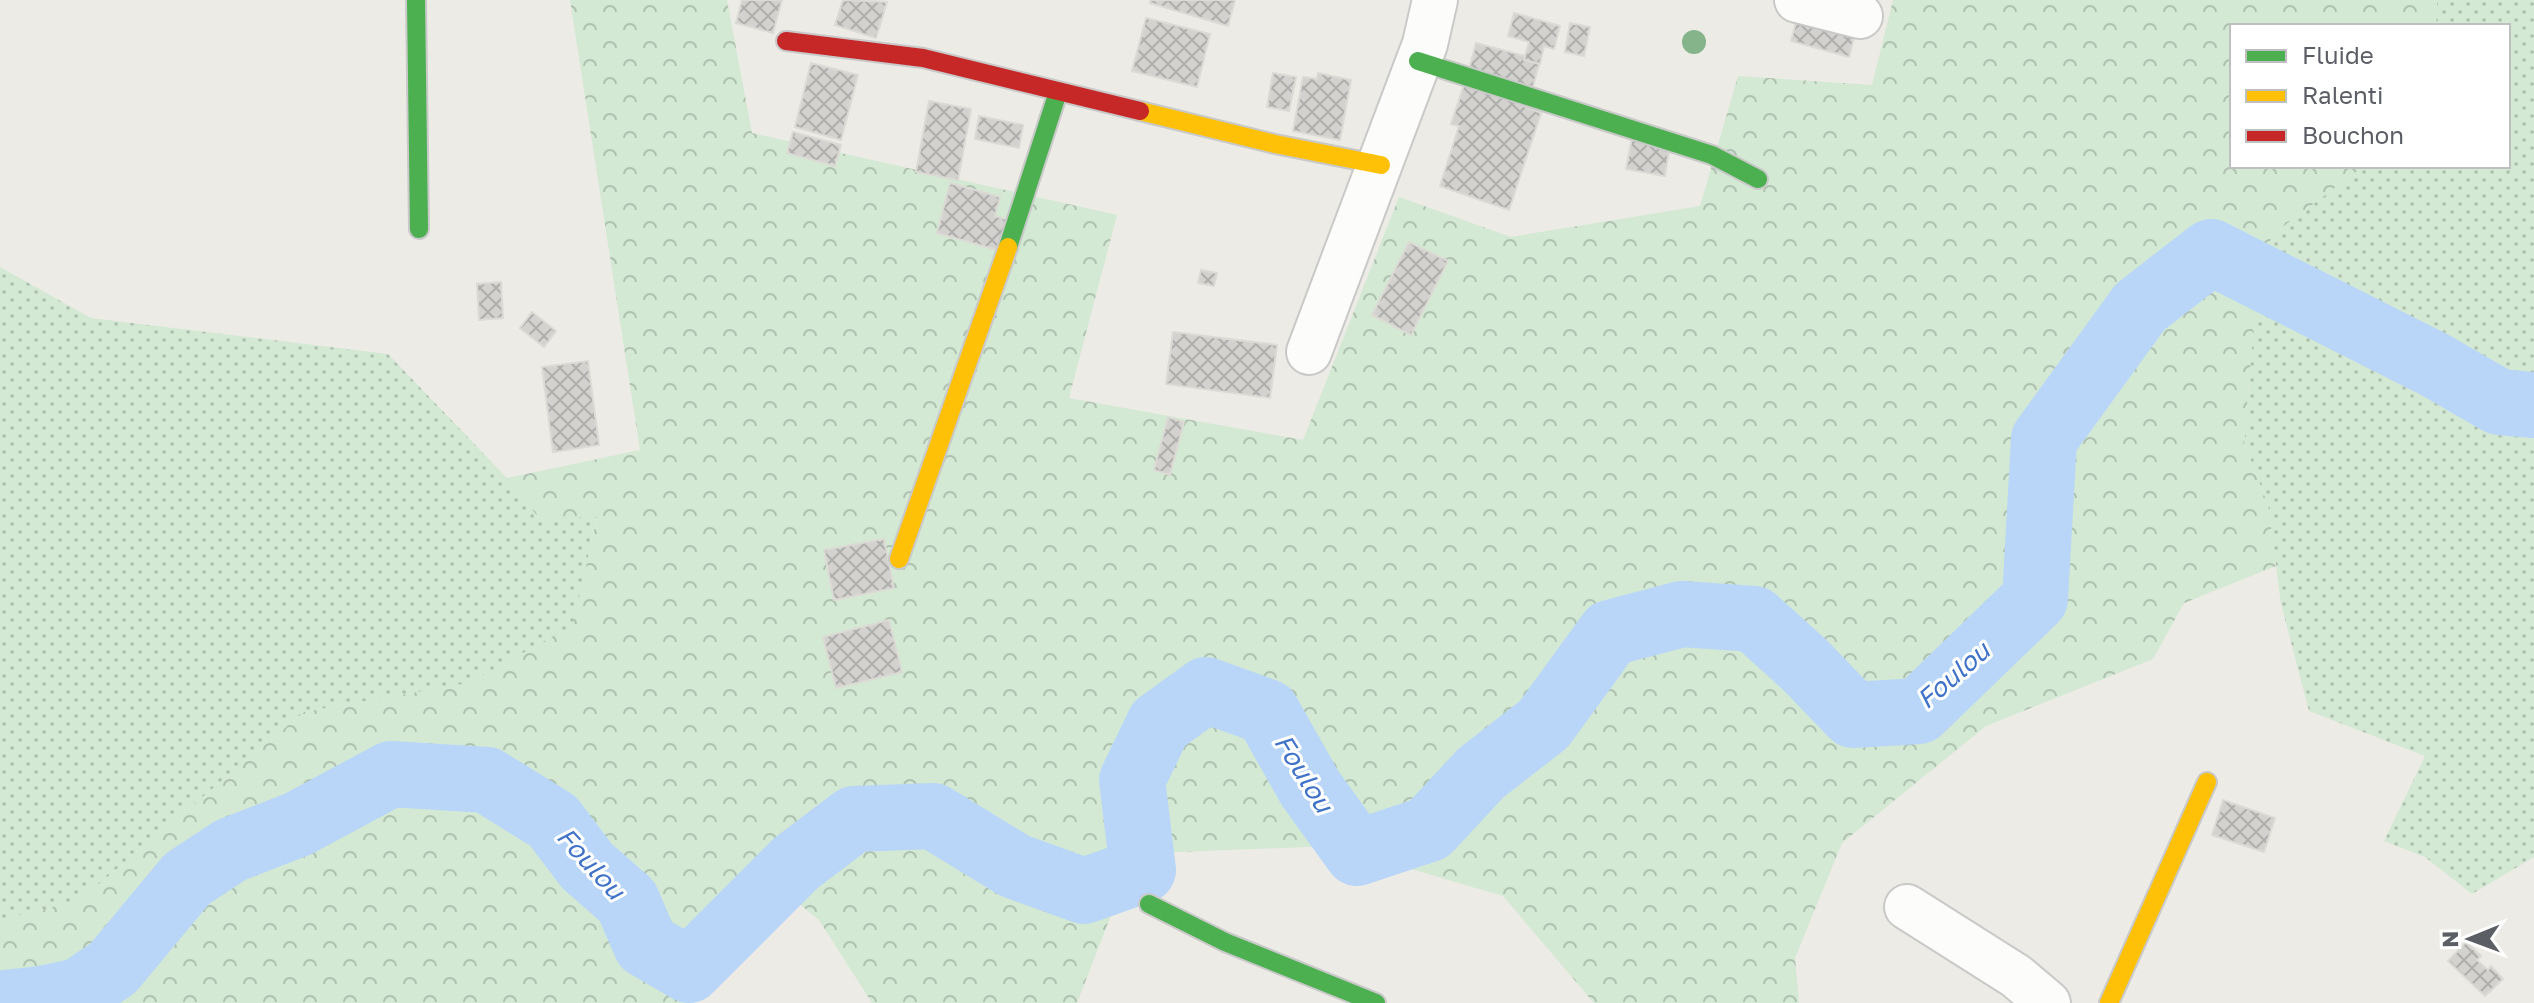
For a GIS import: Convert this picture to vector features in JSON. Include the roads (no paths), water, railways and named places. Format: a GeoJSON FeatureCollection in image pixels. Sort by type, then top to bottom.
{"type":"FeatureCollection","features":[{"type":"Feature","properties":{"kind":"street"},"geometry":{"type":"LineString","coordinates":[[416,0],[419,229]]}},
{"type":"Feature","properties":{"kind":"street"},"geometry":{"type":"LineString","coordinates":[[1309,352],[1381,165],[1418,61],[1435,0]]}},
{"type":"Feature","properties":{"kind":"street"},"geometry":{"type":"LineString","coordinates":[[1797,0],[1860,16]]}},
{"type":"Feature","properties":{"kind":"street"},"geometry":{"type":"LineString","coordinates":[[786,41],[923,58],[1275,144],[1381,165]]}},
{"type":"Feature","properties":{"kind":"street"},"geometry":{"type":"LineString","coordinates":[[1418,61],[1712,155],[1758,179]]}},
{"type":"Feature","properties":{"kind":"street"},"geometry":{"type":"LineString","coordinates":[[899,559],[1012,236],[1058,92]]}},
{"type":"Feature","properties":{"kind":"street"},"geometry":{"type":"LineString","coordinates":[[2109,1003],[2207,782]]}},
{"type":"Feature","properties":{"kind":"street"},"geometry":{"type":"LineString","coordinates":[[1149,904],[1225,942],[1376,1003]]}},
{"type":"Feature","properties":{"kind":"street"},"geometry":{"type":"LineString","coordinates":[[1907,907],[2016,976],[2048,1003]]}},
{"type":"Feature","properties":{"kind":"waterway","name":"Foulou"},"geometry":{"type":"LineString","coordinates":[[4,1003],[79,991],[113,968],[187,879],[231,850],[298,824],[391,774],[487,780],[553,821],[587,866],[627,901],[646,945],[689,970],[796,863],[854,819],[933,816],[1015,866],[1084,891],[1143,870],[1132,780],[1159,724],[1206,690],[1267,712],[1310,788],[1357,853],[1429,829],[1481,773],[1544,724],[1610,633],[1682,614],[1754,619],[1806,666],[1853,715],[1919,711],[2035,599],[2044,439],[2140,307],[2211,252],[2435,365],[2499,402],[2534,405]]}}]}
